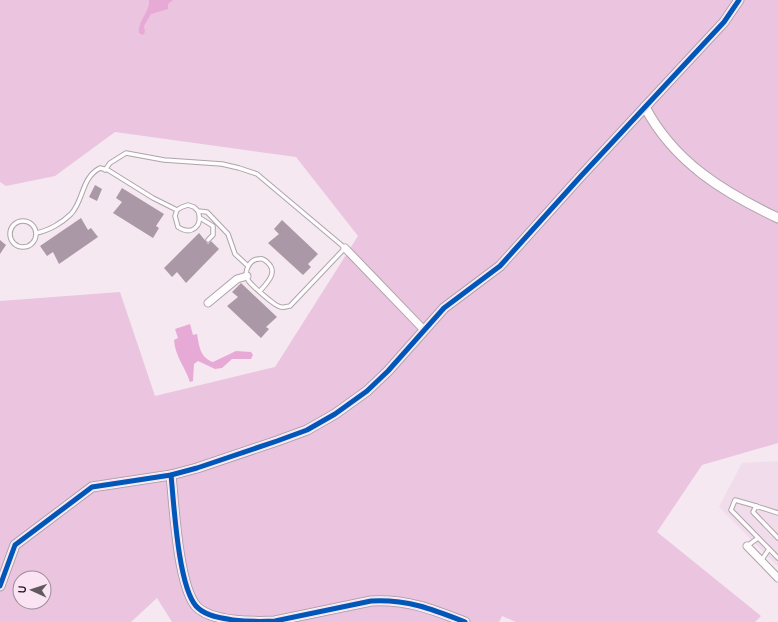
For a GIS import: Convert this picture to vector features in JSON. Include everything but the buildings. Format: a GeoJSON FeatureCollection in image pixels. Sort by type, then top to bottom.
{"type":"FeatureCollection","features":[{"type":"Feature","properties":{"kind":"street"},"geometry":{"type":"LineString","coordinates":[[0,586],[15,545],[92,487],[172,475],[198,468],[277,441],[307,430],[335,414],[367,391],[388,371],[444,308],[500,266],[724,22],[740,0]]}},
{"type":"Feature","properties":{"kind":"street"},"geometry":{"type":"LineString","coordinates":[[645,107],[655,127],[687,163],[722,189],[778,218]]}},
{"type":"Feature","properties":{"kind":"street"},"geometry":{"type":"LineString","coordinates":[[345,248],[424,330]]}},
{"type":"Feature","properties":{"kind":"street"},"geometry":{"type":"LineString","coordinates":[[208,303],[237,279],[247,276]]}},
{"type":"Feature","properties":{"kind":"street"},"geometry":{"type":"LineString","coordinates":[[172,475],[178,544],[184,578],[190,596],[196,606],[206,614],[237,620],[258,622],[275,621],[364,602],[383,600],[414,603],[465,622]]}},
{"type":"Feature","properties":{"kind":"street"},"geometry":{"type":"LineString","coordinates":[[747,546],[778,578]]}},
{"type":"Feature","properties":{"kind":"lane"},"geometry":{"type":"LineString","coordinates":[[105,170],[110,163],[126,153],[164,160],[198,162],[239,168],[257,174],[345,248],[290,306],[280,308],[260,291],[247,279],[248,266],[253,260],[260,258],[265,260],[270,265],[272,276],[260,291]]}},
{"type":"Feature","properties":{"kind":"lane"},"geometry":{"type":"LineString","coordinates":[[36,233],[46,232],[71,214],[88,178],[94,171],[100,168],[177,210]]}},
{"type":"Feature","properties":{"kind":"lane"},"geometry":{"type":"LineString","coordinates":[[188,205],[194,207],[198,211],[200,218],[199,224],[195,229],[189,231],[178,227],[175,222],[177,210],[182,206],[188,205]]}},
{"type":"Feature","properties":{"kind":"lane"},"geometry":{"type":"LineString","coordinates":[[198,211],[207,212],[228,234],[235,254],[248,266]]}},
{"type":"Feature","properties":{"kind":"lane"},"geometry":{"type":"LineString","coordinates":[[200,218],[213,226],[213,235],[208,240]]}},
{"type":"Feature","properties":{"kind":"lane"},"geometry":{"type":"LineString","coordinates":[[22,220],[29,222],[34,227],[36,233],[34,240],[30,245],[23,248],[16,246],[11,241],[9,234],[15,223],[22,220]]}},
{"type":"Feature","properties":{"kind":"lane"},"geometry":{"type":"LineString","coordinates":[[778,513],[736,500],[731,510],[778,558]]}},
{"type":"Feature","properties":{"kind":"lane"},"geometry":{"type":"LineString","coordinates":[[756,506],[754,512],[778,538]]}},
{"type":"Feature","properties":{"kind":"lane"},"geometry":{"type":"LineString","coordinates":[[747,546],[758,538]]}},
{"type":"Feature","properties":{"kind":"lane"},"geometry":{"type":"LineString","coordinates":[[761,561],[769,549]]}},
{"type":"Feature","properties":{"kind":"shaded area"},"geometry":{"type":"Polygon","coordinates":[[[0,0],[778,0],[778,443],[702,465],[657,532],[761,616],[755,622],[516,622],[502,616],[499,622],[172,622],[157,598],[131,622],[0,622],[0,301],[120,292],[155,396],[275,367],[358,236],[296,157],[115,132],[55,176],[6,186],[0,182],[0,0]]]}},
{"type":"Feature","properties":{"kind":"shaded area"},"geometry":{"type":"Polygon","coordinates":[[[149,0],[173,0],[168,4],[168,9],[151,14],[144,26],[145,32],[143,35],[139,33],[139,28],[148,8],[149,0]]]}},
{"type":"Feature","properties":{"kind":"shaded area"},"geometry":{"type":"Polygon","coordinates":[[[190,324],[193,335],[197,334],[201,351],[209,360],[213,362],[236,351],[251,352],[253,355],[251,359],[232,359],[222,368],[215,369],[198,361],[194,364],[193,381],[190,382],[178,356],[174,340],[178,338],[175,329],[190,324]]]}},
{"type":"Feature","properties":{"kind":"shaded area"},"geometry":{"type":"Polygon","coordinates":[[[778,461],[778,567],[719,507],[742,463],[778,461]]]}},
{"type":"Feature","properties":{"kind":"cycle path"},"geometry":{"type":"LineString","coordinates":[[0,586],[15,545],[92,487],[171,475],[197,468],[277,441],[307,430],[335,414],[367,391],[388,371],[444,308],[500,266],[724,22],[739,0]]}},
{"type":"Feature","properties":{"kind":"cycle path"},"geometry":{"type":"LineString","coordinates":[[171,475],[175,524],[185,581],[190,596],[196,606],[203,611],[211,615],[233,620],[275,621],[371,601],[384,601],[408,603],[465,622]]}}]}
